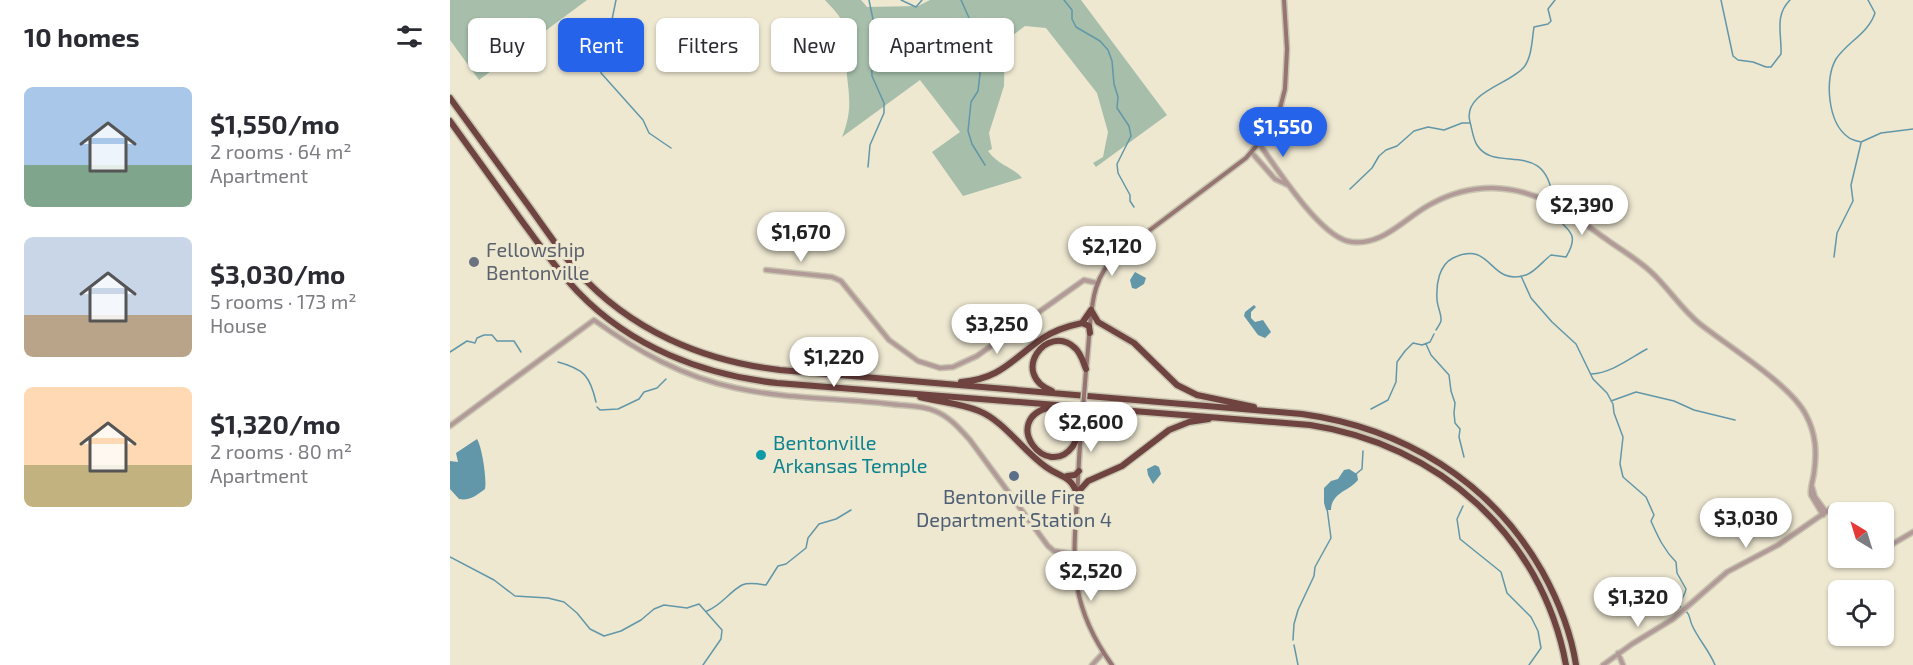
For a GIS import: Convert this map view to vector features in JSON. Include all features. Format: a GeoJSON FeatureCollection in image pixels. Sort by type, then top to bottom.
{"type":"FeatureCollection","features":[{"type":"Feature","properties":{"kind":"highway"},"geometry":{"type":"LineString","coordinates":[[450,98],[576,270],[614,306],[657,335],[705,355],[755,367],[1318,417],[1367,428],[1403,442],[1448,467],[1506,519],[1549,583],[1562,615],[1576,665]]}},
{"type":"Feature","properties":{"kind":"highway"},"geometry":{"type":"LineString","coordinates":[[450,121],[563,275],[598,310],[638,339],[682,361],[729,376],[777,383],[1310,425],[1348,432],[1404,453],[1451,481],[1491,517],[1523,557],[1551,610],[1566,665]]}},
{"type":"Feature","properties":{"kind":"highway"},"geometry":{"type":"LineString","coordinates":[[1082,323],[1090,310],[1098,322],[1134,343],[1177,384],[1197,395],[1255,407],[1260,411]]}},
{"type":"Feature","properties":{"kind":"highway"},"geometry":{"type":"LineString","coordinates":[[931,383],[971,382],[985,379],[1004,369],[1050,334],[1063,327],[1082,323],[1089,326],[1090,333]]}},
{"type":"Feature","properties":{"kind":"highway"},"geometry":{"type":"LineString","coordinates":[[1058,393],[1042,386],[1034,374],[1034,359],[1040,348],[1052,342],[1068,343],[1077,351],[1086,369]]}},
{"type":"Feature","properties":{"kind":"highway"},"geometry":{"type":"LineString","coordinates":[[902,393],[981,411],[1037,461],[1053,472],[1067,476],[1075,475],[1079,471]]}},
{"type":"Feature","properties":{"kind":"highway"},"geometry":{"type":"LineString","coordinates":[[1059,405],[1038,411],[1029,423],[1029,439],[1034,449],[1041,454],[1057,456],[1069,450],[1076,441],[1082,419]]}},
{"type":"Feature","properties":{"kind":"highway"},"geometry":{"type":"LineString","coordinates":[[1067,476],[1077,489],[1088,481],[1122,466],[1169,430],[1214,416]]}},
{"type":"Feature","properties":{"kind":"main road"},"geometry":{"type":"LineString","coordinates":[[1112,665],[1087,623],[1074,576],[1073,554],[1090,310],[1097,283],[1118,254],[1220,180],[1260,144],[1278,116],[1286,89],[1285,2]]}},
{"type":"Feature","properties":{"kind":"street"},"geometry":{"type":"LineString","coordinates":[[1260,144],[1289,185],[1326,229],[1337,237],[1358,243],[1385,235],[1430,204],[1465,190],[1494,188],[1516,191],[1538,196],[1558,205],[1645,267],[1693,318],[1797,401],[1806,414],[1815,440],[1816,458],[1810,491],[1812,500],[1825,513]]}},
{"type":"Feature","properties":{"kind":"street"},"geometry":{"type":"LineString","coordinates":[[1252,153],[1275,178],[1289,185]]}},
{"type":"Feature","properties":{"kind":"street"},"geometry":{"type":"LineString","coordinates":[[766,270],[832,277],[841,281],[889,340],[918,362],[940,368],[953,367],[977,356],[1084,280],[1097,283]]}},
{"type":"Feature","properties":{"kind":"street"},"geometry":{"type":"LineString","coordinates":[[450,426],[594,320],[624,342],[655,360],[735,388],[761,393],[882,403],[935,410],[957,425],[1048,546],[1054,551],[1073,554]]}},
{"type":"Feature","properties":{"kind":"street"},"geometry":{"type":"LineString","coordinates":[[1603,665],[1673,619],[1727,572],[1778,545],[1828,512]]}},
{"type":"Feature","properties":{"kind":"street"},"geometry":{"type":"LineString","coordinates":[[1894,543],[1913,532]]}},
{"type":"Feature","properties":{"kind":"street"},"geometry":{"type":"LineString","coordinates":[[1092,665],[1103,653]]}},
{"type":"Feature","properties":{"kind":"street"},"geometry":{"type":"LineString","coordinates":[[1618,653],[1623,665]]}},
{"type":"Feature","properties":{"kind":"green space"},"geometry":{"type":"Polygon","coordinates":[[[450,0],[587,0],[563,18],[558,18],[558,21],[546,30],[546,18],[468,18],[468,65],[450,40],[450,0]]]}},
{"type":"Feature","properties":{"kind":"green space"},"geometry":{"type":"Polygon","coordinates":[[[825,0],[861,0],[867,7],[918,6],[930,0],[1081,0],[1167,115],[1096,167],[1093,163],[1103,157],[1108,132],[1097,93],[1046,28],[1025,26],[1014,34],[1014,18],[869,18],[869,72],[1004,72],[1004,86],[989,133],[992,149],[988,151],[1022,178],[963,196],[932,152],[960,132],[920,80],[842,137],[849,109],[847,72],[857,72],[857,18],[840,18],[825,0]]]}},
{"type":"Feature","properties":{"kind":"green space"},"geometry":{"type":"Polygon","coordinates":[[[473,72],[490,72],[479,80],[473,72]]]}},
{"type":"Feature","properties":{"kind":"water"},"geometry":{"type":"Polygon","coordinates":[[[1135,272],[1146,278],[1144,284],[1136,289],[1132,288],[1130,280],[1135,272]]]}},
{"type":"Feature","properties":{"kind":"water"},"geometry":{"type":"Polygon","coordinates":[[[1254,305],[1256,307],[1251,312],[1251,318],[1255,322],[1263,320],[1271,332],[1265,338],[1258,335],[1244,316],[1245,312],[1254,305]]]}},
{"type":"Feature","properties":{"kind":"water"},"geometry":{"type":"Polygon","coordinates":[[[477,439],[484,463],[485,489],[470,498],[459,499],[450,489],[450,461],[458,462],[456,453],[477,439]]]}},
{"type":"Feature","properties":{"kind":"water"},"geometry":{"type":"Polygon","coordinates":[[[1155,465],[1159,467],[1161,474],[1153,484],[1147,469],[1155,465]]]}},
{"type":"Feature","properties":{"kind":"water"},"geometry":{"type":"Polygon","coordinates":[[[1349,469],[1357,474],[1358,480],[1334,499],[1331,510],[1326,510],[1324,488],[1331,481],[1338,479],[1344,470],[1349,469]]]}},
{"type":"Feature","properties":{"kind":"waterway"},"geometry":{"type":"LineString","coordinates":[[616,0],[601,73],[643,120],[649,133],[671,148]]}},
{"type":"Feature","properties":{"kind":"waterway"},"geometry":{"type":"LineString","coordinates":[[868,167],[870,145],[884,113],[884,103],[872,76],[871,42],[875,29],[869,0]]}},
{"type":"Feature","properties":{"kind":"waterway"},"geometry":{"type":"LineString","coordinates":[[901,0],[916,7],[922,0]]}},
{"type":"Feature","properties":{"kind":"waterway"},"geometry":{"type":"LineString","coordinates":[[961,0],[974,29],[980,74],[978,91],[971,102],[968,131],[972,144],[985,165]]}},
{"type":"Feature","properties":{"kind":"waterway"},"geometry":{"type":"LineString","coordinates":[[1064,0],[1072,10],[1072,19],[1076,27],[1100,41],[1108,50],[1112,61],[1114,84],[1118,97],[1117,108],[1129,126],[1131,136],[1117,164],[1118,173],[1134,207]]}},
{"type":"Feature","properties":{"kind":"waterway"},"geometry":{"type":"LineString","coordinates":[[1553,201],[1549,181],[1541,169],[1531,163],[1485,153],[1477,145],[1469,112],[1473,103],[1480,96],[1524,67],[1530,53],[1534,27],[1548,24],[1551,21],[1548,9],[1555,0]]}},
{"type":"Feature","properties":{"kind":"waterway"},"geometry":{"type":"LineString","coordinates":[[1721,0],[1733,56],[1738,60],[1766,67],[1771,67],[1781,54],[1780,19],[1790,0]]}},
{"type":"Feature","properties":{"kind":"waterway"},"geometry":{"type":"LineString","coordinates":[[1868,0],[1875,13],[1872,20],[1868,27],[1841,53],[1832,68],[1829,89],[1832,111],[1841,130],[1851,139],[1861,142],[1881,133],[1913,129]]}},
{"type":"Feature","properties":{"kind":"waterway"},"geometry":{"type":"LineString","coordinates":[[1350,189],[1372,168],[1379,156],[1386,150],[1397,146],[1414,131],[1428,127],[1444,130],[1462,123],[1469,123]]}},
{"type":"Feature","properties":{"kind":"waterway"},"geometry":{"type":"LineString","coordinates":[[1834,257],[1837,233],[1853,201],[1851,185],[1861,143]]}},
{"type":"Feature","properties":{"kind":"waterway"},"geometry":{"type":"LineString","coordinates":[[1436,330],[1441,319],[1437,302],[1438,281],[1444,265],[1453,258],[1476,254],[1504,275],[1514,277],[1526,275],[1551,255],[1566,257],[1571,247],[1571,234],[1559,220],[1554,206]]}},
{"type":"Feature","properties":{"kind":"waterway"},"geometry":{"type":"LineString","coordinates":[[1521,276],[1531,298],[1576,344],[1593,379],[1607,393],[1613,404],[1623,437],[1620,464],[1623,477],[1646,497],[1654,515],[1651,521],[1656,532],[1676,562],[1677,573],[1686,589],[1679,606],[1682,608]]}},
{"type":"Feature","properties":{"kind":"waterway"},"geometry":{"type":"LineString","coordinates":[[1371,409],[1388,400],[1396,382],[1397,362],[1405,351],[1413,343],[1422,345],[1430,342],[1434,334]]}},
{"type":"Feature","properties":{"kind":"waterway"},"geometry":{"type":"LineString","coordinates":[[450,352],[467,341],[475,343],[477,338],[484,335],[492,335],[497,341],[514,341],[521,352]]}},
{"type":"Feature","properties":{"kind":"waterway"},"geometry":{"type":"LineString","coordinates":[[1426,344],[1431,355],[1449,375],[1455,403],[1455,423],[1460,429],[1459,437],[1464,457]]}},
{"type":"Feature","properties":{"kind":"waterway"},"geometry":{"type":"LineString","coordinates":[[1591,374],[1613,368],[1647,349]]}},
{"type":"Feature","properties":{"kind":"waterway"},"geometry":{"type":"LineString","coordinates":[[558,362],[584,375],[591,386],[596,402]]}},
{"type":"Feature","properties":{"kind":"waterway"},"geometry":{"type":"LineString","coordinates":[[597,407],[600,410],[618,409],[639,399],[644,392],[657,388],[666,379]]}},
{"type":"Feature","properties":{"kind":"waterway"},"geometry":{"type":"LineString","coordinates":[[1611,401],[1636,392],[1735,420]]}},
{"type":"Feature","properties":{"kind":"waterway"},"geometry":{"type":"LineString","coordinates":[[1356,474],[1362,469],[1363,451]]}},
{"type":"Feature","properties":{"kind":"waterway"},"geometry":{"type":"LineString","coordinates":[[1463,506],[1457,519],[1460,539],[1501,572],[1507,593],[1531,617],[1538,631],[1541,648],[1529,665]]}},
{"type":"Feature","properties":{"kind":"waterway"},"geometry":{"type":"LineString","coordinates":[[1293,640],[1298,610],[1314,576],[1315,567],[1331,538],[1327,508]]}},
{"type":"Feature","properties":{"kind":"waterway"},"geometry":{"type":"LineString","coordinates":[[707,611],[742,585],[751,583],[766,585],[778,566],[786,564],[806,548],[808,538],[819,524],[836,519],[851,510]]}},
{"type":"Feature","properties":{"kind":"waterway"},"geometry":{"type":"LineString","coordinates":[[450,557],[494,580],[515,596],[548,598],[564,602],[590,629],[604,636],[621,631],[664,605],[687,608],[699,604],[722,630],[721,639],[703,665]]}},
{"type":"Feature","properties":{"kind":"waterway"},"geometry":{"type":"LineString","coordinates":[[1686,611],[1694,630],[1715,665]]}},
{"type":"Feature","properties":{"kind":"waterway"},"geometry":{"type":"LineString","coordinates":[[1294,645],[1298,665]]}},
{"type":"Feature","properties":{"kind":"place","name":"Fellowship Bentonville"},"geometry":{"type":"Point","coordinates":[474,262]}},
{"type":"Feature","properties":{"kind":"place","name":"Bentonville Arkansas Temple"},"geometry":{"type":"Point","coordinates":[761,455]}},
{"type":"Feature","properties":{"kind":"place","name":"Bentonville Fire Department Station 4"},"geometry":{"type":"Point","coordinates":[1014,476]}}]}
